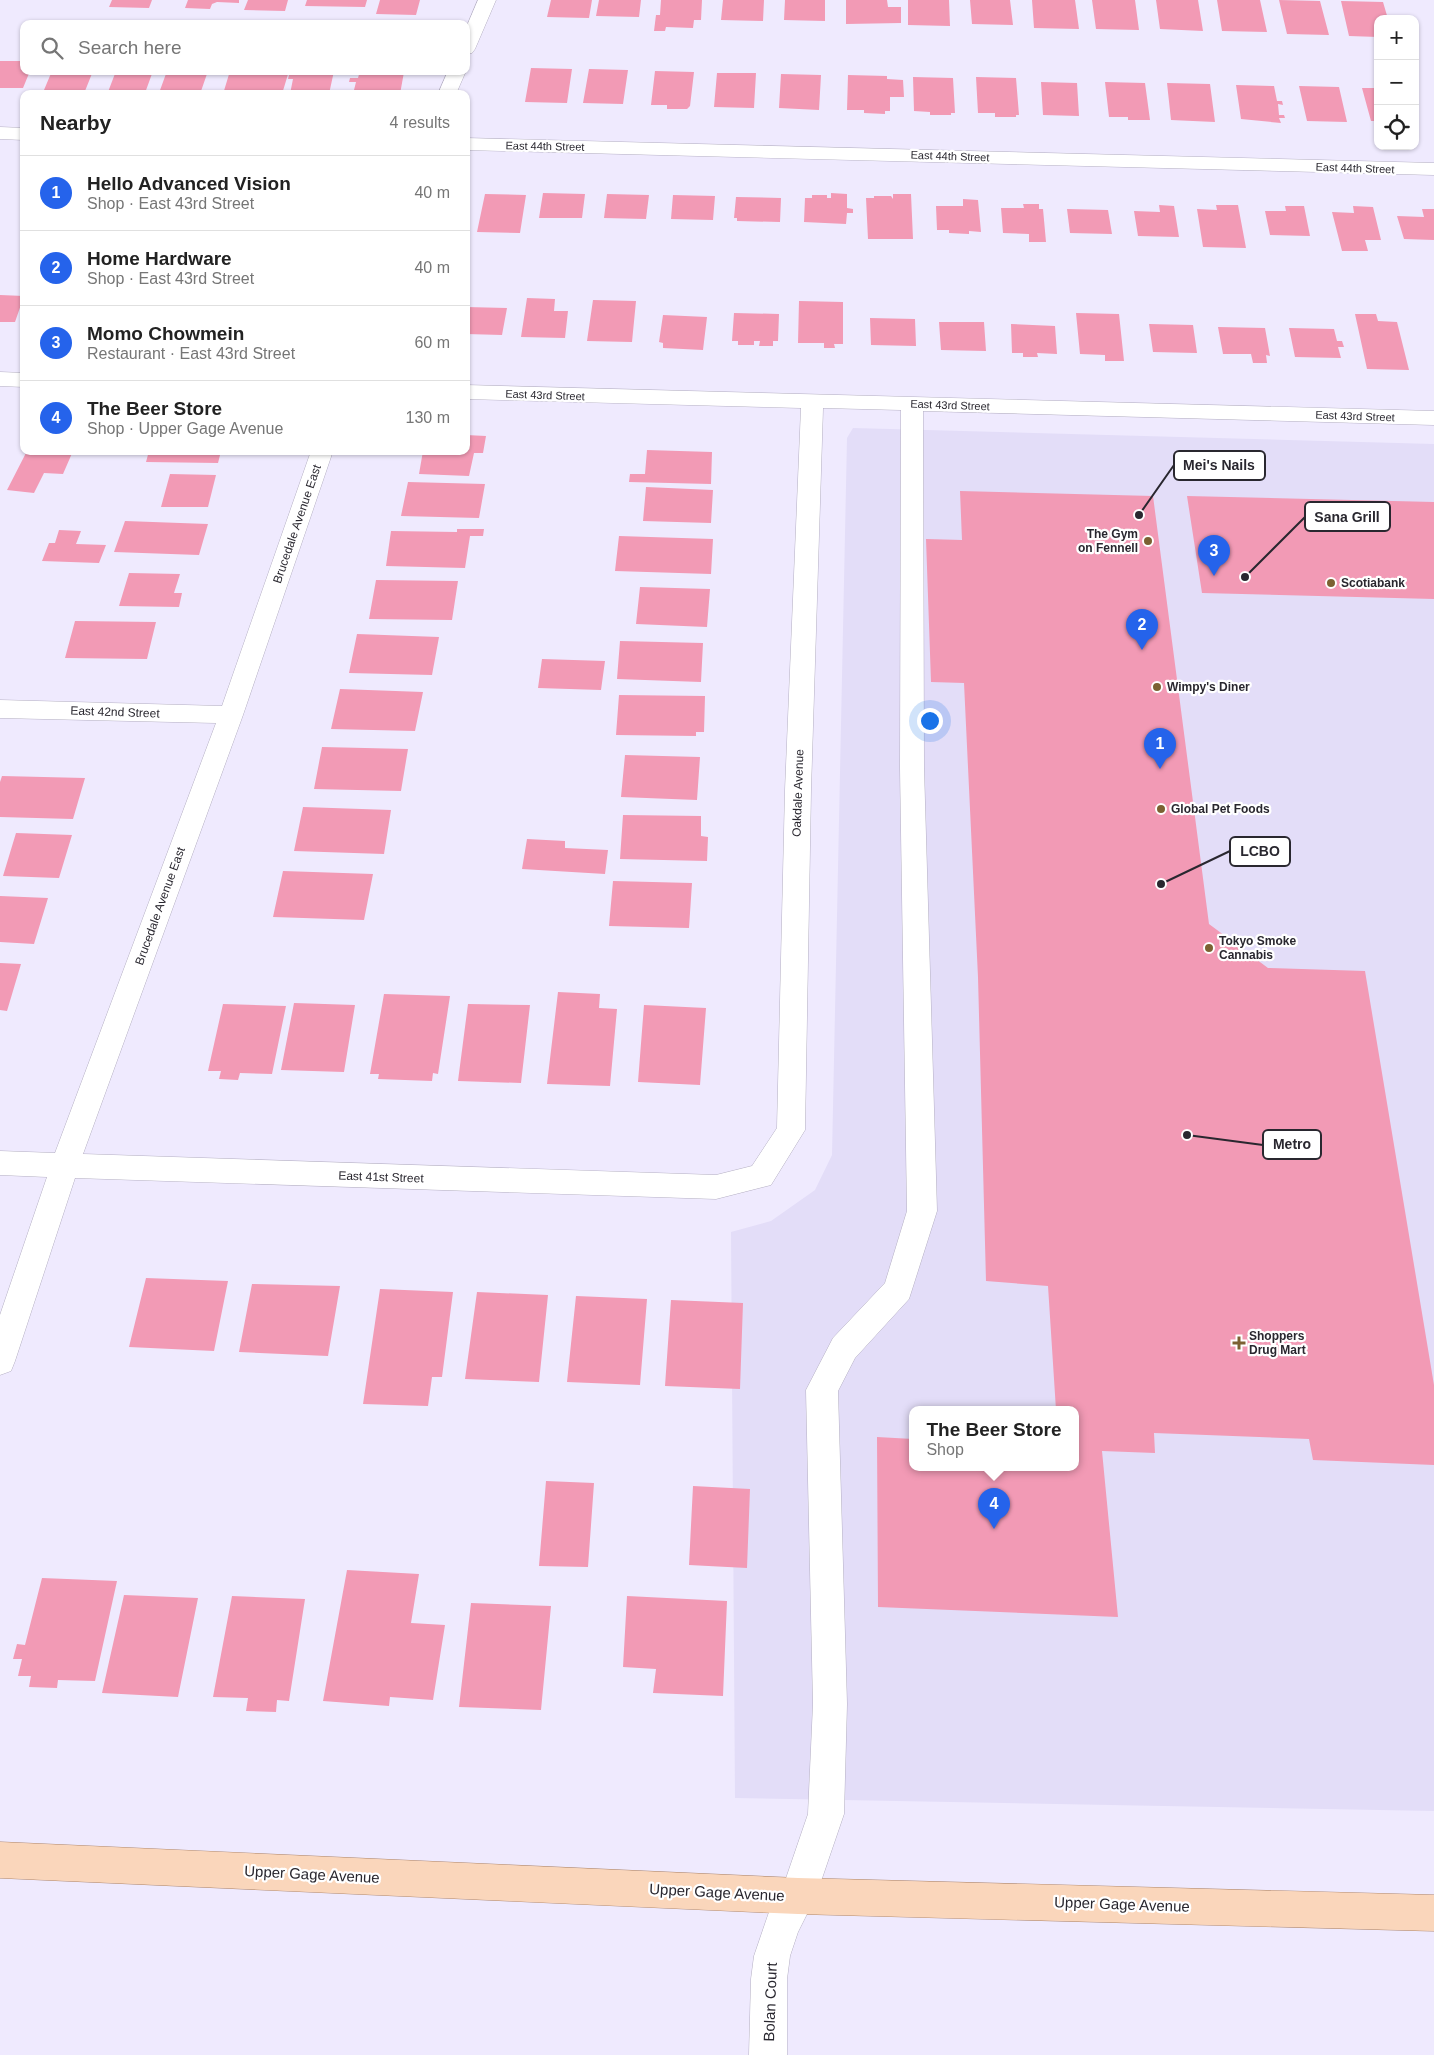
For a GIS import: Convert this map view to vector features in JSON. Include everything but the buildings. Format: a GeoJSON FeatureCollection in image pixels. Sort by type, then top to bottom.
{"type":"FeatureCollection","features":[{"type":"Feature","properties":{"kind":"main road","name":"Upper Gage Avenue"},"geometry":{"type":"LineString","coordinates":[[0,1860],[798,1896],[1434,1913]]}},
{"type":"Feature","properties":{"kind":"street"},"geometry":{"type":"LineString","coordinates":[[470,40],[487,0]]}},
{"type":"Feature","properties":{"kind":"street"},"geometry":{"type":"LineString","coordinates":[[449,90],[455,75]]}},
{"type":"Feature","properties":{"kind":"street"},"geometry":{"type":"LineString","coordinates":[[0,133],[20,134]]}},
{"type":"Feature","properties":{"kind":"street","name":"East 44th Street"},"geometry":{"type":"LineString","coordinates":[[470,144],[1434,170]]}},
{"type":"Feature","properties":{"kind":"street"},"geometry":{"type":"LineString","coordinates":[[0,379],[20,380]]}},
{"type":"Feature","properties":{"kind":"street","name":"East 43rd Street"},"geometry":{"type":"LineString","coordinates":[[470,392],[1434,418]]}},
{"type":"Feature","properties":{"kind":"street","name":"Oakdale Avenue"},"geometry":{"type":"LineString","coordinates":[[761,1176],[791,1130],[798,780],[812,402]]}},
{"type":"Feature","properties":{"kind":"street","name":"Bolan Court"},"geometry":{"type":"LineString","coordinates":[[768,2055],[769,1979],[772,1956],[782,1925],[798,1896],[826,1814],[830,1704],[822,1390],[844,1348],[898,1290],[922,1211],[912,768],[912,404]]}},
{"type":"Feature","properties":{"kind":"street","name":"Brucedale Avenue East"},"geometry":{"type":"LineString","coordinates":[[0,1361],[66,1167],[75,1135],[231,715],[321,455]]}},
{"type":"Feature","properties":{"kind":"street","name":"East 42nd Street"},"geometry":{"type":"LineString","coordinates":[[0,709],[231,715]]}},
{"type":"Feature","properties":{"kind":"street","name":"East 41st Street"},"geometry":{"type":"LineString","coordinates":[[0,1163],[66,1167],[716,1187],[761,1176]]}},
{"type":"Feature","properties":{"kind":"shaded area"},"geometry":{"type":"Polygon","coordinates":[[[853,428],[1434,444],[1434,1811],[735,1798],[731,1232],[771,1221],[815,1190],[832,1155],[847,438],[853,428]]]}},
{"type":"Feature","properties":{"kind":"place","name":"Mei's Nails"},"geometry":{"type":"Point","coordinates":[1139,515]}},
{"type":"Feature","properties":{"kind":"place","name":"The Gym on Fennell"},"geometry":{"type":"Point","coordinates":[1148,541]}},
{"type":"Feature","properties":{"kind":"place","name":"Momo Chowmein"},"geometry":{"type":"Point","coordinates":[1214,576]}},
{"type":"Feature","properties":{"kind":"place","name":"Sana Grill"},"geometry":{"type":"Point","coordinates":[1245,577]}},
{"type":"Feature","properties":{"kind":"place","name":"Scotiabank"},"geometry":{"type":"Point","coordinates":[1331,583]}},
{"type":"Feature","properties":{"kind":"place","name":"Home Hardware"},"geometry":{"type":"Point","coordinates":[1142,650]}},
{"type":"Feature","properties":{"kind":"place","name":"Wimpy's Diner"},"geometry":{"type":"Point","coordinates":[1157,687]}},
{"type":"Feature","properties":{"kind":"place","name":"Hello Advanced Vision"},"geometry":{"type":"Point","coordinates":[1160,769]}},
{"type":"Feature","properties":{"kind":"place","name":"Global Pet Foods"},"geometry":{"type":"Point","coordinates":[1161,809]}},
{"type":"Feature","properties":{"kind":"place","name":"LCBO"},"geometry":{"type":"Point","coordinates":[1161,884]}},
{"type":"Feature","properties":{"kind":"place","name":"Tokyo Smoke Cannabis"},"geometry":{"type":"Point","coordinates":[1209,948]}},
{"type":"Feature","properties":{"kind":"place","name":"Metro"},"geometry":{"type":"Point","coordinates":[1187,1135]}},
{"type":"Feature","properties":{"kind":"place","name":"Shoppers Drug Mart"},"geometry":{"type":"Point","coordinates":[1239,1343]}},
{"type":"Feature","properties":{"kind":"place","name":"The Beer Store"},"geometry":{"type":"Point","coordinates":[994,1529]}}]}
